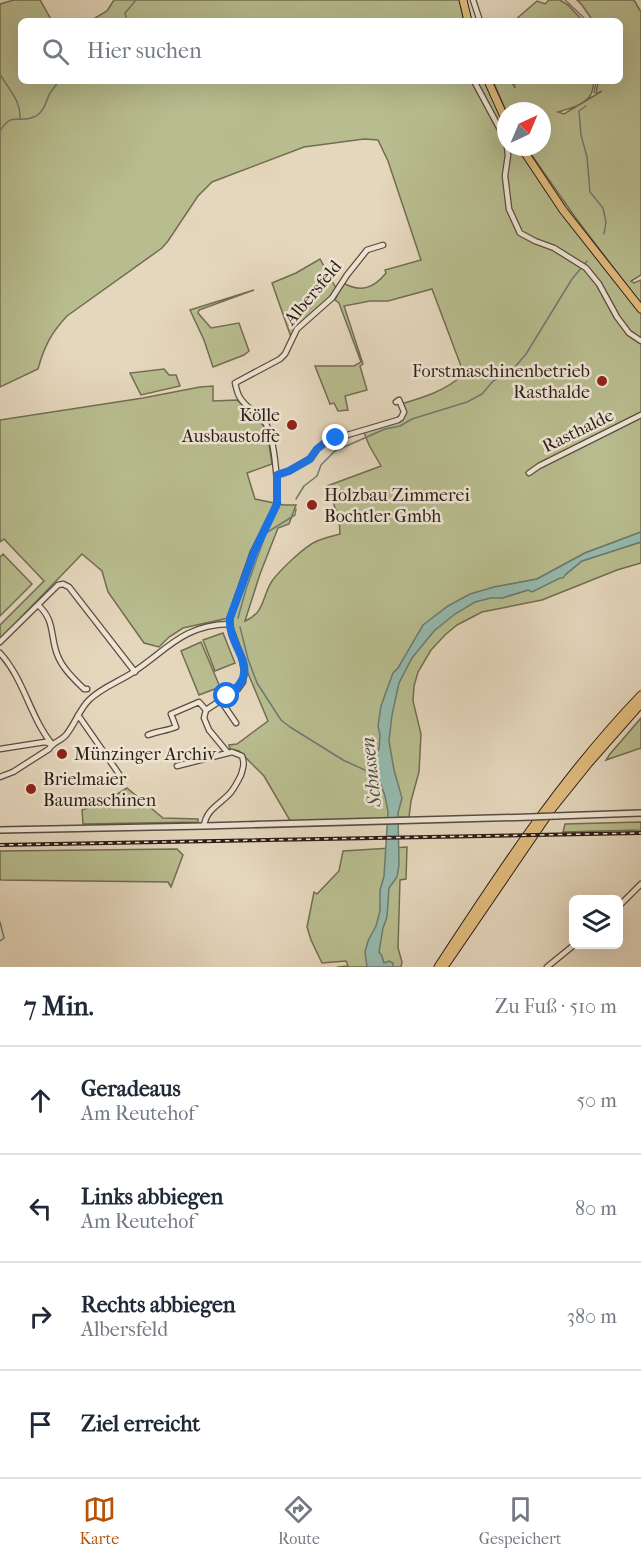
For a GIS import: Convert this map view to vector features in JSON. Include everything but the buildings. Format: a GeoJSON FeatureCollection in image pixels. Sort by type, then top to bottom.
{"type":"FeatureCollection","features":[{"type":"Feature","properties":{"kind":"main road"},"geometry":{"type":"LineString","coordinates":[[463,0],[467,18]]}},
{"type":"Feature","properties":{"kind":"main road"},"geometry":{"type":"LineString","coordinates":[[489,84],[497,102]]}},
{"type":"Feature","properties":{"kind":"main road"},"geometry":{"type":"LineString","coordinates":[[527,156],[563,210],[641,309]]}},
{"type":"Feature","properties":{"kind":"main road"},"geometry":{"type":"LineString","coordinates":[[438,967],[550,801],[641,695]]}},
{"type":"Feature","properties":{"kind":"main road"},"geometry":{"type":"LineString","coordinates":[[444,967],[552,809],[641,704]]}},
{"type":"Feature","properties":{"kind":"street"},"geometry":{"type":"LineString","coordinates":[[473,0],[479,18]]}},
{"type":"Feature","properties":{"kind":"street"},"geometry":{"type":"LineString","coordinates":[[476,84],[497,127]]}},
{"type":"Feature","properties":{"kind":"street"},"geometry":{"type":"LineString","coordinates":[[508,156],[505,176],[509,209],[520,233],[554,248],[586,268],[599,284],[616,316],[629,333],[641,341]]}},
{"type":"Feature","properties":{"kind":"street","name":"Albersfeld"},"geometry":{"type":"LineString","coordinates":[[229,624],[254,552],[277,504],[277,475],[272,438],[265,423],[243,403],[235,383],[280,359],[285,354],[297,329],[332,298],[367,250],[383,245]]}},
{"type":"Feature","properties":{"kind":"street"},"geometry":{"type":"LineString","coordinates":[[277,475],[310,459],[327,441],[398,420],[404,412],[399,400],[396,402]]}},
{"type":"Feature","properties":{"kind":"street","name":"Rasthalde"},"geometry":{"type":"LineString","coordinates":[[529,472],[641,415]]}},
{"type":"Feature","properties":{"kind":"street"},"geometry":{"type":"LineString","coordinates":[[0,642],[58,585],[63,584],[69,587],[135,672]]}},
{"type":"Feature","properties":{"kind":"street"},"geometry":{"type":"LineString","coordinates":[[38,605],[48,615],[61,663],[84,689],[87,689]]}},
{"type":"Feature","properties":{"kind":"street"},"geometry":{"type":"LineString","coordinates":[[0,777],[13,772],[49,749],[52,744],[65,736],[84,705],[94,696],[135,672],[173,642],[189,632],[229,624],[242,658],[243,682],[238,689],[206,710],[204,718],[209,730],[228,753]]}},
{"type":"Feature","properties":{"kind":"street"},"geometry":{"type":"LineString","coordinates":[[0,653],[11,666],[52,744]]}},
{"type":"Feature","properties":{"kind":"street"},"geometry":{"type":"LineString","coordinates":[[220,701],[236,723]]}},
{"type":"Feature","properties":{"kind":"street"},"geometry":{"type":"LineString","coordinates":[[148,735],[176,727],[171,714],[199,702],[206,710]]}},
{"type":"Feature","properties":{"kind":"street"},"geometry":{"type":"LineString","coordinates":[[78,715],[119,774],[121,783]]}},
{"type":"Feature","properties":{"kind":"street"},"geometry":{"type":"LineString","coordinates":[[0,749],[45,742],[52,744]]}},
{"type":"Feature","properties":{"kind":"street"},"geometry":{"type":"LineString","coordinates":[[177,766],[232,752],[242,756],[244,767],[238,781],[232,792],[210,811],[204,826]]}},
{"type":"Feature","properties":{"kind":"street"},"geometry":{"type":"LineString","coordinates":[[0,830],[385,822],[641,813]]}},
{"type":"Feature","properties":{"kind":"street"},"geometry":{"type":"LineString","coordinates":[[623,903],[641,884]]}},
{"type":"Feature","properties":{"kind":"street"},"geometry":{"type":"LineString","coordinates":[[547,967],[569,949]]}},
{"type":"Feature","properties":{"kind":"green space"},"geometry":{"type":"Polygon","coordinates":[[[14,0],[40,0],[50,18],[18,18],[18,84],[485,84],[497,108],[497,156],[524,156],[562,213],[641,314],[641,532],[585,553],[537,579],[495,587],[502,598],[528,590],[566,574],[582,561],[641,542],[641,563],[617,570],[542,600],[482,612],[457,625],[431,650],[418,672],[414,686],[413,701],[421,734],[419,772],[409,817],[382,818],[385,822],[292,824],[264,776],[239,751],[230,749],[229,745],[237,744],[268,721],[242,659],[229,618],[183,628],[159,647],[144,643],[108,592],[102,571],[82,554],[0,639],[0,625],[44,581],[4,539],[0,542],[0,420],[200,387],[213,386],[213,401],[237,400],[260,421],[267,431],[272,464],[247,473],[255,499],[296,505],[289,524],[278,528],[245,621],[251,618],[260,609],[272,581],[293,559],[317,541],[340,534],[339,518],[327,486],[381,466],[363,430],[398,420],[403,415],[401,404],[442,389],[464,374],[432,289],[388,301],[370,301],[344,306],[363,364],[360,366],[367,390],[345,396],[348,410],[338,411],[334,403],[330,404],[315,366],[354,366],[361,362],[339,303],[335,300],[343,283],[356,288],[367,287],[377,282],[386,273],[385,270],[421,260],[388,161],[378,140],[364,139],[304,147],[212,182],[198,196],[162,248],[67,316],[49,341],[38,369],[0,387],[0,4],[14,0]]]}},
{"type":"Feature","properties":{"kind":"green space"},"geometry":{"type":"Polygon","coordinates":[[[114,0],[460,0],[463,18],[95,18],[107,11],[114,0]]]}},
{"type":"Feature","properties":{"kind":"green space"},"geometry":{"type":"Polygon","coordinates":[[[549,0],[560,0],[580,18],[517,18],[537,1],[545,4],[549,0]]]}},
{"type":"Feature","properties":{"kind":"green space"},"geometry":{"type":"Polygon","coordinates":[[[577,0],[634,0],[641,12],[641,275],[631,281],[634,283],[641,280],[641,304],[532,156],[551,156],[551,102],[502,102],[494,84],[513,84],[515,88],[514,84],[594,84],[592,93],[584,102],[602,91],[596,94],[598,84],[623,84],[623,18],[591,18],[577,0]],[[583,102],[558,112],[564,114],[583,102]]]}},
{"type":"Feature","properties":{"kind":"green space"},"geometry":{"type":"Polygon","coordinates":[[[320,259],[337,290],[291,337],[272,283],[320,259]]]}},
{"type":"Feature","properties":{"kind":"green space"},"geometry":{"type":"Polygon","coordinates":[[[254,290],[199,310],[198,313],[211,328],[239,323],[249,351],[213,367],[190,310],[254,290]]]}},
{"type":"Feature","properties":{"kind":"green space"},"geometry":{"type":"Polygon","coordinates":[[[164,369],[169,375],[176,375],[180,386],[141,395],[130,373],[164,369]]]}},
{"type":"Feature","properties":{"kind":"green space"},"geometry":{"type":"Polygon","coordinates":[[[3,554],[32,584],[0,616],[0,557],[3,554]]]}},
{"type":"Feature","properties":{"kind":"green space"},"geometry":{"type":"Polygon","coordinates":[[[223,633],[235,663],[215,671],[203,640],[223,633]]]}},
{"type":"Feature","properties":{"kind":"green space"},"geometry":{"type":"Polygon","coordinates":[[[201,642],[220,687],[199,695],[181,651],[201,642]]]}},
{"type":"Feature","properties":{"kind":"green space"},"geometry":{"type":"Polygon","coordinates":[[[641,718],[641,748],[606,760],[610,754],[641,718]]]}},
{"type":"Feature","properties":{"kind":"green space"},"geometry":{"type":"Polygon","coordinates":[[[127,788],[163,818],[198,819],[198,822],[83,824],[82,810],[108,800],[127,788]]]}},
{"type":"Feature","properties":{"kind":"green space"},"geometry":{"type":"Polygon","coordinates":[[[641,822],[641,830],[563,832],[565,824],[641,822]]]}},
{"type":"Feature","properties":{"kind":"green space"},"geometry":{"type":"Polygon","coordinates":[[[407,847],[406,879],[400,880],[398,948],[401,967],[337,967],[348,966],[346,961],[322,963],[307,927],[314,892],[317,894],[339,871],[343,851],[407,847]]]}},
{"type":"Feature","properties":{"kind":"green space"},"geometry":{"type":"Polygon","coordinates":[[[177,849],[183,855],[171,887],[168,882],[1,880],[0,878],[0,851],[177,849]]]}},
{"type":"Feature","properties":{"kind":"water"},"geometry":{"type":"Polygon","coordinates":[[[641,532],[641,542],[582,561],[563,578],[532,592],[528,590],[502,598],[475,602],[434,631],[412,658],[399,683],[389,741],[402,798],[398,813],[399,865],[397,877],[389,888],[387,917],[379,952],[384,963],[389,961],[393,963],[393,967],[367,967],[365,952],[380,911],[388,812],[374,758],[379,749],[378,726],[381,706],[393,673],[423,625],[448,606],[470,594],[537,579],[585,553],[641,532]]]}},
{"type":"Feature","properties":{"kind":"waterway"},"geometry":{"type":"LineString","coordinates":[[126,18],[125,13],[136,0]]}},
{"type":"Feature","properties":{"kind":"waterway"},"geometry":{"type":"LineString","coordinates":[[565,0],[584,18]]}},
{"type":"Feature","properties":{"kind":"waterway"},"geometry":{"type":"LineString","coordinates":[[0,74],[16,100],[20,118]]}},
{"type":"Feature","properties":{"kind":"waterway"},"geometry":{"type":"LineString","coordinates":[[0,131],[8,121],[28,119],[37,115],[57,84]]}},
{"type":"Feature","properties":{"kind":"waterway"},"geometry":{"type":"LineString","coordinates":[[594,93],[596,84]]}},
{"type":"Feature","properties":{"kind":"waterway"},"geometry":{"type":"LineString","coordinates":[[586,106],[579,111],[581,135],[587,157],[590,192],[603,208],[606,222],[604,234]]}},
{"type":"Feature","properties":{"kind":"waterway"},"geometry":{"type":"LineString","coordinates":[[296,499],[304,486],[317,476],[321,465],[335,451],[385,429],[400,426],[412,419],[467,402],[482,394],[493,381],[510,373],[526,354],[572,279],[587,261]]}},
{"type":"Feature","properties":{"kind":"waterway"},"geometry":{"type":"LineString","coordinates":[[238,618],[266,533],[295,515],[296,509]]}},
{"type":"Feature","properties":{"kind":"waterway","name":"Schussen"},"geometry":{"type":"LineString","coordinates":[[240,627],[257,683],[281,720],[343,760],[378,776]]}},
{"type":"Feature","properties":{"kind":"waterway"},"geometry":{"type":"LineString","coordinates":[[0,922],[4,938],[0,941]]}},
{"type":"Feature","properties":{"kind":"railway"},"geometry":{"type":"LineString","coordinates":[[0,845],[641,833]]}},
{"type":"Feature","properties":{"kind":"place","name":"Forstmaschinenbetrieb Rasthalde"},"geometry":{"type":"Point","coordinates":[602,381]}},
{"type":"Feature","properties":{"kind":"place","name":"Kölle Ausbaustoffe"},"geometry":{"type":"Point","coordinates":[292,425]}},
{"type":"Feature","properties":{"kind":"place","name":"Holzbau Zimmerei Bochtler Gmbh"},"geometry":{"type":"Point","coordinates":[312,505]}},
{"type":"Feature","properties":{"kind":"place","name":"Münzinger Archiv"},"geometry":{"type":"Point","coordinates":[62,754]}},
{"type":"Feature","properties":{"kind":"place","name":"Brielmaier Baumaschinen"},"geometry":{"type":"Point","coordinates":[31,789]}},
{"type":"Feature","properties":{"kind":"route"},"geometry":{"type":"LineString","coordinates":[[227,696],[238,689],[243,682],[244,671],[242,658],[229,624],[230,618],[254,552],[277,504],[277,475],[310,459],[317,449],[327,441],[336,438]]}}]}
